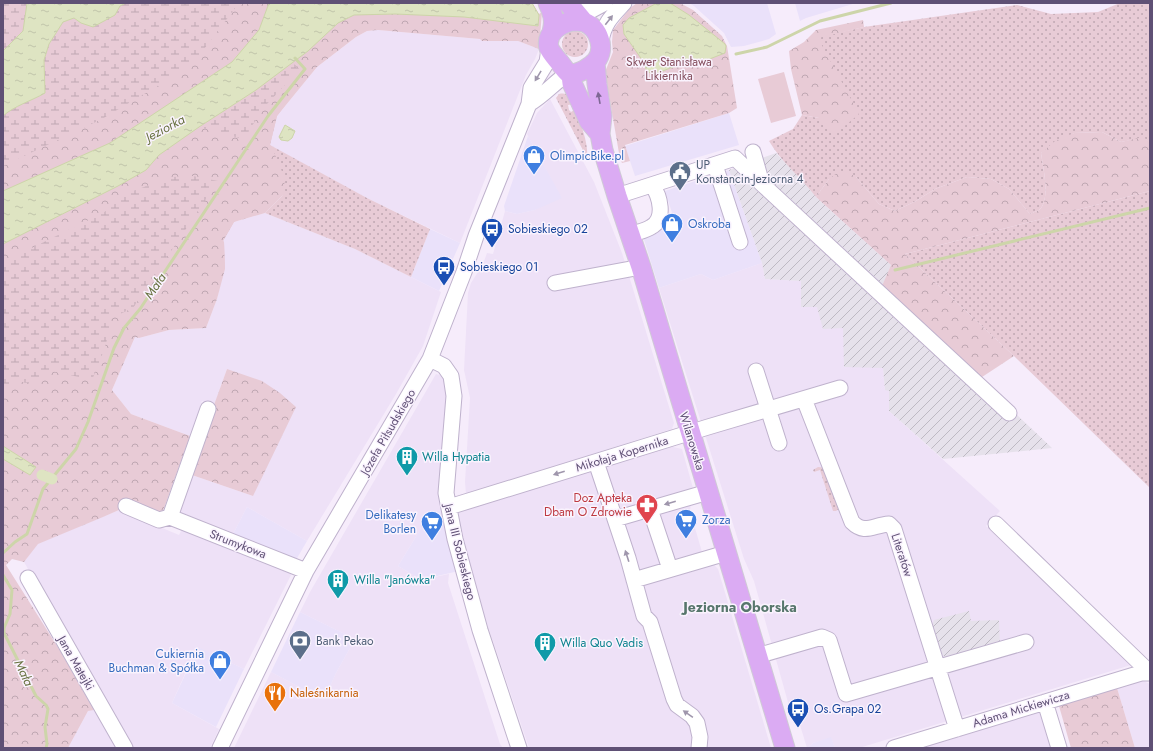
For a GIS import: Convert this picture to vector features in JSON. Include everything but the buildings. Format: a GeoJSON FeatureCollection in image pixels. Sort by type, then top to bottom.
{"type":"FeatureCollection","features":[{"type":"Feature","properties":{"kind":"main road"},"geometry":{"type":"LineString","coordinates":[[548,3],[554,17],[551,40]]}},
{"type":"Feature","properties":{"kind":"main road"},"geometry":{"type":"LineString","coordinates":[[551,40],[567,22],[577,21],[576,12]]}},
{"type":"Feature","properties":{"kind":"main road"},"geometry":{"type":"LineString","coordinates":[[570,74],[585,69],[595,62],[601,51],[601,41],[592,28],[576,12]]}},
{"type":"Feature","properties":{"kind":"main road","name":"Wilanowska"},"geometry":{"type":"LineString","coordinates":[[551,40],[570,74],[572,83],[589,121],[600,134]]}},
{"type":"Feature","properties":{"kind":"main road","name":"Wilanowska"},"geometry":{"type":"LineString","coordinates":[[595,62],[602,116],[600,134],[604,156],[616,196],[641,267],[785,748]]}},
{"type":"Feature","properties":{"kind":"street"},"geometry":{"type":"LineString","coordinates":[[576,12],[595,15],[603,8],[605,3]]}},
{"type":"Feature","properties":{"kind":"street"},"geometry":{"type":"LineString","coordinates":[[601,41],[603,31],[608,21],[624,3]]}},
{"type":"Feature","properties":{"kind":"street","name":"Józefa Piłsudskiego"},"geometry":{"type":"LineString","coordinates":[[220,748],[306,571],[430,359],[459,285],[476,236],[529,104],[531,88],[546,62],[551,40]]}},
{"type":"Feature","properties":{"kind":"street"},"geometry":{"type":"LineString","coordinates":[[529,104],[537,99],[554,83],[570,74]]}},
{"type":"Feature","properties":{"kind":"street"},"geometry":{"type":"LineString","coordinates":[[753,152],[762,184]]}},
{"type":"Feature","properties":{"kind":"street"},"geometry":{"type":"LineString","coordinates":[[616,196],[735,158],[1009,413]]}},
{"type":"Feature","properties":{"kind":"street"},"geometry":{"type":"LineString","coordinates":[[715,165],[740,242]]}},
{"type":"Feature","properties":{"kind":"street"},"geometry":{"type":"LineString","coordinates":[[630,235],[652,227],[659,217],[659,197],[652,184]]}},
{"type":"Feature","properties":{"kind":"street"},"geometry":{"type":"LineString","coordinates":[[555,283],[641,267]]}},
{"type":"Feature","properties":{"kind":"street","name":"Jana III Sobieskiego"},"geometry":{"type":"LineString","coordinates":[[430,359],[444,366],[451,376],[454,396],[446,494],[455,539],[480,630],[519,748]]}},
{"type":"Feature","properties":{"kind":"street"},"geometry":{"type":"LineString","coordinates":[[756,371],[779,443]]}},
{"type":"Feature","properties":{"kind":"street","name":"Mikołaja Kopernika"},"geometry":{"type":"LineString","coordinates":[[449,507],[840,388]]}},
{"type":"Feature","properties":{"kind":"street","name":"Literatów"},"geometry":{"type":"LineString","coordinates":[[804,399],[852,522],[861,529],[889,524],[894,529],[957,729]]}},
{"type":"Feature","properties":{"kind":"street"},"geometry":{"type":"LineString","coordinates":[[170,517],[208,409]]}},
{"type":"Feature","properties":{"kind":"street"},"geometry":{"type":"LineString","coordinates":[[596,462],[644,616],[650,622],[674,699],[677,705],[692,716],[697,723],[700,737],[699,748]]}},
{"type":"Feature","properties":{"kind":"street"},"geometry":{"type":"LineString","coordinates":[[615,519],[708,492]]}},
{"type":"Feature","properties":{"kind":"street","name":"Strumykowa"},"geometry":{"type":"LineString","coordinates":[[126,506],[159,520],[170,517],[306,571]]}},
{"type":"Feature","properties":{"kind":"street"},"geometry":{"type":"LineString","coordinates":[[650,509],[670,569]]}},
{"type":"Feature","properties":{"kind":"street"},"geometry":{"type":"LineString","coordinates":[[996,524],[1149,673]]}},
{"type":"Feature","properties":{"kind":"street"},"geometry":{"type":"LineString","coordinates":[[634,580],[726,552]]}},
{"type":"Feature","properties":{"kind":"street","name":"Jana Matejki"},"geometry":{"type":"LineString","coordinates":[[28,578],[125,748]]}},
{"type":"Feature","properties":{"kind":"street"},"geometry":{"type":"LineString","coordinates":[[757,656],[822,637],[829,640],[846,694],[1026,642]]}},
{"type":"Feature","properties":{"kind":"street","name":"Adama Mickiewicza"},"geometry":{"type":"LineString","coordinates":[[894,748],[1136,674],[1149,673]]}},
{"type":"Feature","properties":{"kind":"street"},"geometry":{"type":"LineString","coordinates":[[1045,702],[1059,748]]}},
{"type":"Feature","properties":{"kind":"shaded area"},"geometry":{"type":"Polygon","coordinates":[[[689,3],[767,3],[776,34],[769,39],[744,46],[731,47],[724,33],[689,3]]]}},
{"type":"Feature","properties":{"kind":"shaded area"},"geometry":{"type":"Polygon","coordinates":[[[795,3],[856,3],[800,21],[795,3]]]}},
{"type":"Feature","properties":{"kind":"shaded area"},"geometry":{"type":"Polygon","coordinates":[[[378,30],[480,39],[483,41],[518,41],[539,49],[526,75],[460,243],[367,198],[269,145],[277,116],[317,67],[356,37],[367,31],[378,30]]]}},
{"type":"Feature","properties":{"kind":"shaded area"},"geometry":{"type":"Polygon","coordinates":[[[550,99],[594,182],[622,253],[674,423],[672,429],[466,494],[465,482],[470,398],[464,370],[468,293],[471,283],[483,264],[487,253],[493,254],[505,211],[517,214],[535,210],[559,194],[527,134],[537,113],[550,99]]]}},
{"type":"Feature","properties":{"kind":"shaded area"},"geometry":{"type":"Polygon","coordinates":[[[729,113],[739,145],[635,176],[625,146],[729,113]]]}},
{"type":"Feature","properties":{"kind":"shaded area"},"geometry":{"type":"Polygon","coordinates":[[[528,136],[562,198],[535,210],[517,214],[505,211],[504,206],[528,136]]]}},
{"type":"Feature","properties":{"kind":"shaded area"},"geometry":{"type":"Polygon","coordinates":[[[776,153],[809,187],[816,197],[891,265],[882,287],[1052,448],[943,459],[889,411],[889,391],[885,390],[883,368],[844,367],[843,328],[823,329],[817,307],[801,307],[801,281],[765,279],[762,263],[729,170],[776,153]]]}},
{"type":"Feature","properties":{"kind":"shaded area"},"geometry":{"type":"Polygon","coordinates":[[[729,170],[762,263],[713,280],[701,274],[659,288],[642,233],[675,222],[665,191],[729,170]]]}},
{"type":"Feature","properties":{"kind":"shaded area"},"geometry":{"type":"Polygon","coordinates":[[[265,213],[355,249],[441,292],[423,346],[396,394],[307,541],[247,507],[233,534],[181,513],[178,507],[189,474],[253,496],[227,369],[214,406],[202,401],[190,436],[131,414],[112,390],[135,337],[139,338],[169,330],[206,328],[217,299],[224,269],[224,242],[222,241],[234,222],[265,213]]]}},
{"type":"Feature","properties":{"kind":"shaded area"},"geometry":{"type":"Polygon","coordinates":[[[430,229],[460,243],[439,291],[411,277],[430,229]]]}},
{"type":"Feature","properties":{"kind":"shaded area"},"geometry":{"type":"Polygon","coordinates":[[[762,263],[765,279],[801,281],[817,307],[843,328],[883,368],[885,390],[889,390],[889,411],[1000,511],[986,526],[1131,665],[859,748],[835,748],[831,738],[813,743],[807,748],[796,712],[791,713],[754,581],[744,559],[659,288],[701,274],[713,280],[762,263]]]}},
{"type":"Feature","properties":{"kind":"shaded area"},"geometry":{"type":"Polygon","coordinates":[[[436,374],[449,378],[441,510],[423,515],[420,530],[398,566],[415,576],[415,581],[449,574],[448,583],[500,744],[503,748],[234,748],[271,672],[324,700],[336,673],[355,639],[300,612],[310,592],[436,374]]]}},
{"type":"Feature","properties":{"kind":"shaded area"},"geometry":{"type":"Polygon","coordinates":[[[669,446],[682,449],[693,488],[690,511],[702,552],[718,569],[771,748],[529,748],[474,585],[457,512],[595,466],[607,466],[669,446]]]}},
{"type":"Feature","properties":{"kind":"shaded area"},"geometry":{"type":"Polygon","coordinates":[[[247,507],[307,541],[296,560],[233,534],[247,507]]]}},
{"type":"Feature","properties":{"kind":"shaded area"},"geometry":{"type":"Polygon","coordinates":[[[119,510],[179,535],[183,527],[287,569],[291,575],[244,669],[197,647],[172,703],[219,729],[210,748],[131,748],[24,562],[37,544],[119,510]]]}},
{"type":"Feature","properties":{"kind":"shaded area"},"geometry":{"type":"Polygon","coordinates":[[[441,510],[459,571],[415,581],[415,576],[398,566],[420,530],[423,521],[422,515],[441,510]]]}},
{"type":"Feature","properties":{"kind":"shaded area"},"geometry":{"type":"Polygon","coordinates":[[[969,611],[971,621],[999,620],[1000,645],[947,659],[942,655],[932,625],[934,620],[969,611]]]}},
{"type":"Feature","properties":{"kind":"shaded area"},"geometry":{"type":"Polygon","coordinates":[[[300,612],[355,639],[336,673],[324,700],[271,672],[300,612]]]}},
{"type":"Feature","properties":{"kind":"shaded area"},"geometry":{"type":"Polygon","coordinates":[[[198,647],[244,669],[216,727],[172,703],[198,647]]]}},
{"type":"Feature","properties":{"kind":"shaded area"},"geometry":{"type":"Polygon","coordinates":[[[1141,680],[1150,684],[1150,748],[1135,748],[1117,688],[1141,680]]]}},
{"type":"Feature","properties":{"kind":"shaded area"},"geometry":{"type":"Polygon","coordinates":[[[92,709],[116,748],[68,748],[88,711],[92,709]]]}},
{"type":"Feature","properties":{"kind":"shaded area"},"geometry":{"type":"Polygon","coordinates":[[[1040,712],[1052,748],[922,748],[1040,712]]]}},
{"type":"Feature","properties":{"kind":"shaded area"},"geometry":{"type":"Polygon","coordinates":[[[831,737],[835,748],[807,748],[813,743],[831,737]]]}},
{"type":"Feature","properties":{"kind":"green space"},"geometry":{"type":"Polygon","coordinates":[[[3,3],[532,3],[539,14],[542,12],[539,49],[518,41],[482,41],[480,39],[378,30],[367,31],[356,37],[317,67],[277,116],[270,145],[275,149],[274,152],[285,179],[283,195],[265,213],[234,222],[223,241],[225,269],[217,299],[206,328],[169,330],[139,338],[135,337],[112,390],[131,414],[190,436],[162,514],[130,501],[119,510],[38,544],[24,562],[12,559],[6,565],[59,649],[94,710],[88,711],[68,748],[3,748],[3,3]]]}},
{"type":"Feature","properties":{"kind":"green space"},"geometry":{"type":"Polygon","coordinates":[[[3,3],[27,3],[23,31],[3,51],[3,3]]]}},
{"type":"Feature","properties":{"kind":"green space"},"geometry":{"type":"Polygon","coordinates":[[[126,3],[239,3],[198,57],[171,78],[102,119],[3,166],[3,116],[17,106],[45,93],[44,60],[49,44],[63,22],[74,18],[81,23],[115,15],[120,6],[126,3]]]}},
{"type":"Feature","properties":{"kind":"green space","name":"Skwer Stanisława Likiernika"},"geometry":{"type":"Polygon","coordinates":[[[637,3],[680,3],[693,10],[722,36],[727,46],[737,108],[729,113],[625,145],[630,161],[622,163],[620,159],[605,72],[613,52],[613,30],[630,8],[637,3]]]}},
{"type":"Feature","properties":{"kind":"green space"},"geometry":{"type":"Polygon","coordinates":[[[1120,3],[1150,3],[1150,142],[1143,138],[1121,142],[1102,132],[1074,133],[1041,153],[1045,181],[1044,203],[1039,210],[1030,214],[1009,189],[991,179],[967,177],[935,189],[916,201],[895,211],[879,204],[856,177],[829,179],[816,197],[779,156],[769,141],[793,129],[802,115],[819,118],[818,37],[864,27],[1017,5],[1051,14],[1098,12],[1120,3]]]}},
{"type":"Feature","properties":{"kind":"green space"},"geometry":{"type":"Polygon","coordinates":[[[863,20],[864,27],[818,38],[859,114],[835,134],[819,118],[802,115],[791,69],[789,51],[804,42],[816,30],[863,20]]]}},
{"type":"Feature","properties":{"kind":"green space"},"geometry":{"type":"Polygon","coordinates":[[[575,31],[584,35],[588,44],[584,53],[575,57],[566,53],[562,44],[566,35],[575,31]]]}},
{"type":"Feature","properties":{"kind":"green space"},"geometry":{"type":"Polygon","coordinates":[[[293,63],[298,68],[298,71],[267,104],[243,139],[199,127],[256,90],[293,63]]]}},
{"type":"Feature","properties":{"kind":"green space"},"geometry":{"type":"Polygon","coordinates":[[[784,72],[796,116],[771,123],[758,79],[784,72]]]}},
{"type":"Feature","properties":{"kind":"green space"},"geometry":{"type":"Polygon","coordinates":[[[559,94],[567,94],[574,104],[568,105],[569,110],[571,112],[574,110],[582,127],[586,140],[587,158],[556,98],[559,94]]]}},
{"type":"Feature","properties":{"kind":"green space"},"geometry":{"type":"Polygon","coordinates":[[[289,100],[277,116],[270,145],[367,198],[430,229],[411,277],[355,249],[265,213],[283,195],[234,222],[223,241],[225,269],[183,257],[138,323],[218,181],[289,100]]]}},
{"type":"Feature","properties":{"kind":"green space"},"geometry":{"type":"Polygon","coordinates":[[[1102,132],[1121,142],[1143,137],[1150,142],[1150,191],[905,254],[1014,356],[979,379],[882,286],[891,265],[816,197],[829,179],[838,172],[847,172],[856,177],[879,204],[895,211],[916,201],[935,189],[967,177],[991,179],[1009,189],[1030,214],[1039,210],[1044,203],[1045,181],[1041,153],[1055,141],[1074,133],[1102,132]]]}},
{"type":"Feature","properties":{"kind":"green space"},"geometry":{"type":"Polygon","coordinates":[[[193,176],[218,181],[133,308],[120,314],[112,314],[102,356],[92,380],[47,370],[42,382],[37,384],[20,382],[3,387],[3,262],[103,213],[130,192],[172,177],[193,176]]]}},
{"type":"Feature","properties":{"kind":"green space"},"geometry":{"type":"Polygon","coordinates":[[[1150,191],[1150,488],[1014,356],[905,254],[1150,191]]]}},
{"type":"Feature","properties":{"kind":"green space"},"geometry":{"type":"Polygon","coordinates":[[[227,369],[262,381],[280,393],[296,407],[253,496],[189,474],[227,369]]]}},
{"type":"Feature","properties":{"kind":"green space"},"geometry":{"type":"Polygon","coordinates":[[[818,467],[827,468],[840,508],[836,511],[833,511],[820,470],[814,472],[813,470],[818,467]]]}},
{"type":"Feature","properties":{"kind":"green space"},"geometry":{"type":"Polygon","coordinates":[[[1117,688],[1135,748],[1071,748],[1059,706],[1117,688]]]}},
{"type":"Feature","properties":{"kind":"water"},"geometry":{"type":"Polygon","coordinates":[[[27,3],[126,3],[120,6],[115,15],[93,27],[81,23],[74,18],[63,22],[49,44],[44,60],[45,93],[17,106],[3,116],[3,51],[23,31],[27,3]]]}},
{"type":"Feature","properties":{"kind":"water","name":"Jeziorka"},"geometry":{"type":"Polygon","coordinates":[[[269,3],[532,3],[539,15],[538,26],[464,17],[395,14],[354,15],[338,23],[308,51],[256,90],[159,155],[146,170],[118,186],[3,244],[3,191],[110,143],[232,62],[259,30],[269,3]]]}},
{"type":"Feature","properties":{"kind":"water"},"geometry":{"type":"Polygon","coordinates":[[[657,3],[670,3],[689,15],[725,44],[725,53],[694,65],[673,67],[655,74],[650,73],[624,34],[623,25],[629,18],[657,3]]]}},
{"type":"Feature","properties":{"kind":"water"},"geometry":{"type":"Polygon","coordinates":[[[285,125],[295,131],[292,138],[288,141],[281,140],[279,137],[285,125]]]}},
{"type":"Feature","properties":{"kind":"water"},"geometry":{"type":"Polygon","coordinates":[[[3,446],[36,467],[30,475],[3,459],[3,446]]]}},
{"type":"Feature","properties":{"kind":"waterway"},"geometry":{"type":"LineString","coordinates":[[736,54],[767,47],[820,21],[891,3]]}},
{"type":"Feature","properties":{"kind":"waterway","name":"Mała"},"geometry":{"type":"LineString","coordinates":[[3,553],[27,534],[43,489],[76,449],[88,422],[114,348],[124,328],[140,309],[268,116],[305,69],[295,58]]}},
{"type":"Feature","properties":{"kind":"waterway"},"geometry":{"type":"LineString","coordinates":[[895,270],[1150,208]]}},
{"type":"Feature","properties":{"kind":"waterway"},"geometry":{"type":"LineString","coordinates":[[42,475],[52,479]]}},
{"type":"Feature","properties":{"kind":"waterway","name":"Mała"},"geometry":{"type":"LineString","coordinates":[[3,575],[12,590],[10,614],[4,628],[4,633],[36,696],[46,705],[48,709],[45,727],[46,748]]}},
{"type":"Feature","properties":{"kind":"place","name":"OlimpicBike.pl"},"geometry":{"type":"Point","coordinates":[534,176]}},
{"type":"Feature","properties":{"kind":"place","name":"UP Konstancin-Jeziorna 4"},"geometry":{"type":"Point","coordinates":[680,192]}},
{"type":"Feature","properties":{"kind":"place","name":"Oskroba"},"geometry":{"type":"Point","coordinates":[672,244]}},
{"type":"Feature","properties":{"kind":"place","name":"Sobieskiego 02"},"geometry":{"type":"Point","coordinates":[492,248]}},
{"type":"Feature","properties":{"kind":"place","name":"Sobieskiego 01"},"geometry":{"type":"Point","coordinates":[444,286]}},
{"type":"Feature","properties":{"kind":"place","name":"Willa Hypatia"},"geometry":{"type":"Point","coordinates":[407,476]}},
{"type":"Feature","properties":{"kind":"place","name":"Doz Apteka Dbam O Zdrowie"},"geometry":{"type":"Point","coordinates":[647,524]}},
{"type":"Feature","properties":{"kind":"place","name":"Zorza"},"geometry":{"type":"Point","coordinates":[686,540]}},
{"type":"Feature","properties":{"kind":"place","name":"Delikatesy Borlen"},"geometry":{"type":"Point","coordinates":[432,542]}},
{"type":"Feature","properties":{"kind":"place","name":"Willa \"Janówka\""},"geometry":{"type":"Point","coordinates":[338,600]}},
{"type":"Feature","properties":{"kind":"place","name":"Bank Pekao"},"geometry":{"type":"Point","coordinates":[300,660]}},
{"type":"Feature","properties":{"kind":"place","name":"Willa Quo Vadis"},"geometry":{"type":"Point","coordinates":[545,662]}},
{"type":"Feature","properties":{"kind":"place","name":"Cukiernia Buchman & Spółka"},"geometry":{"type":"Point","coordinates":[220,680]}},
{"type":"Feature","properties":{"kind":"place","name":"Naleśnikarnia"},"geometry":{"type":"Point","coordinates":[275,712]}},
{"type":"Feature","properties":{"kind":"place","name":"Os.Grapa 02"},"geometry":{"type":"Point","coordinates":[798,728]}},
{"type":"Feature","properties":{"kind":"district","name":"Jeziorna Oborska"},"geometry":{"type":"Point","coordinates":[740,607]}}]}
